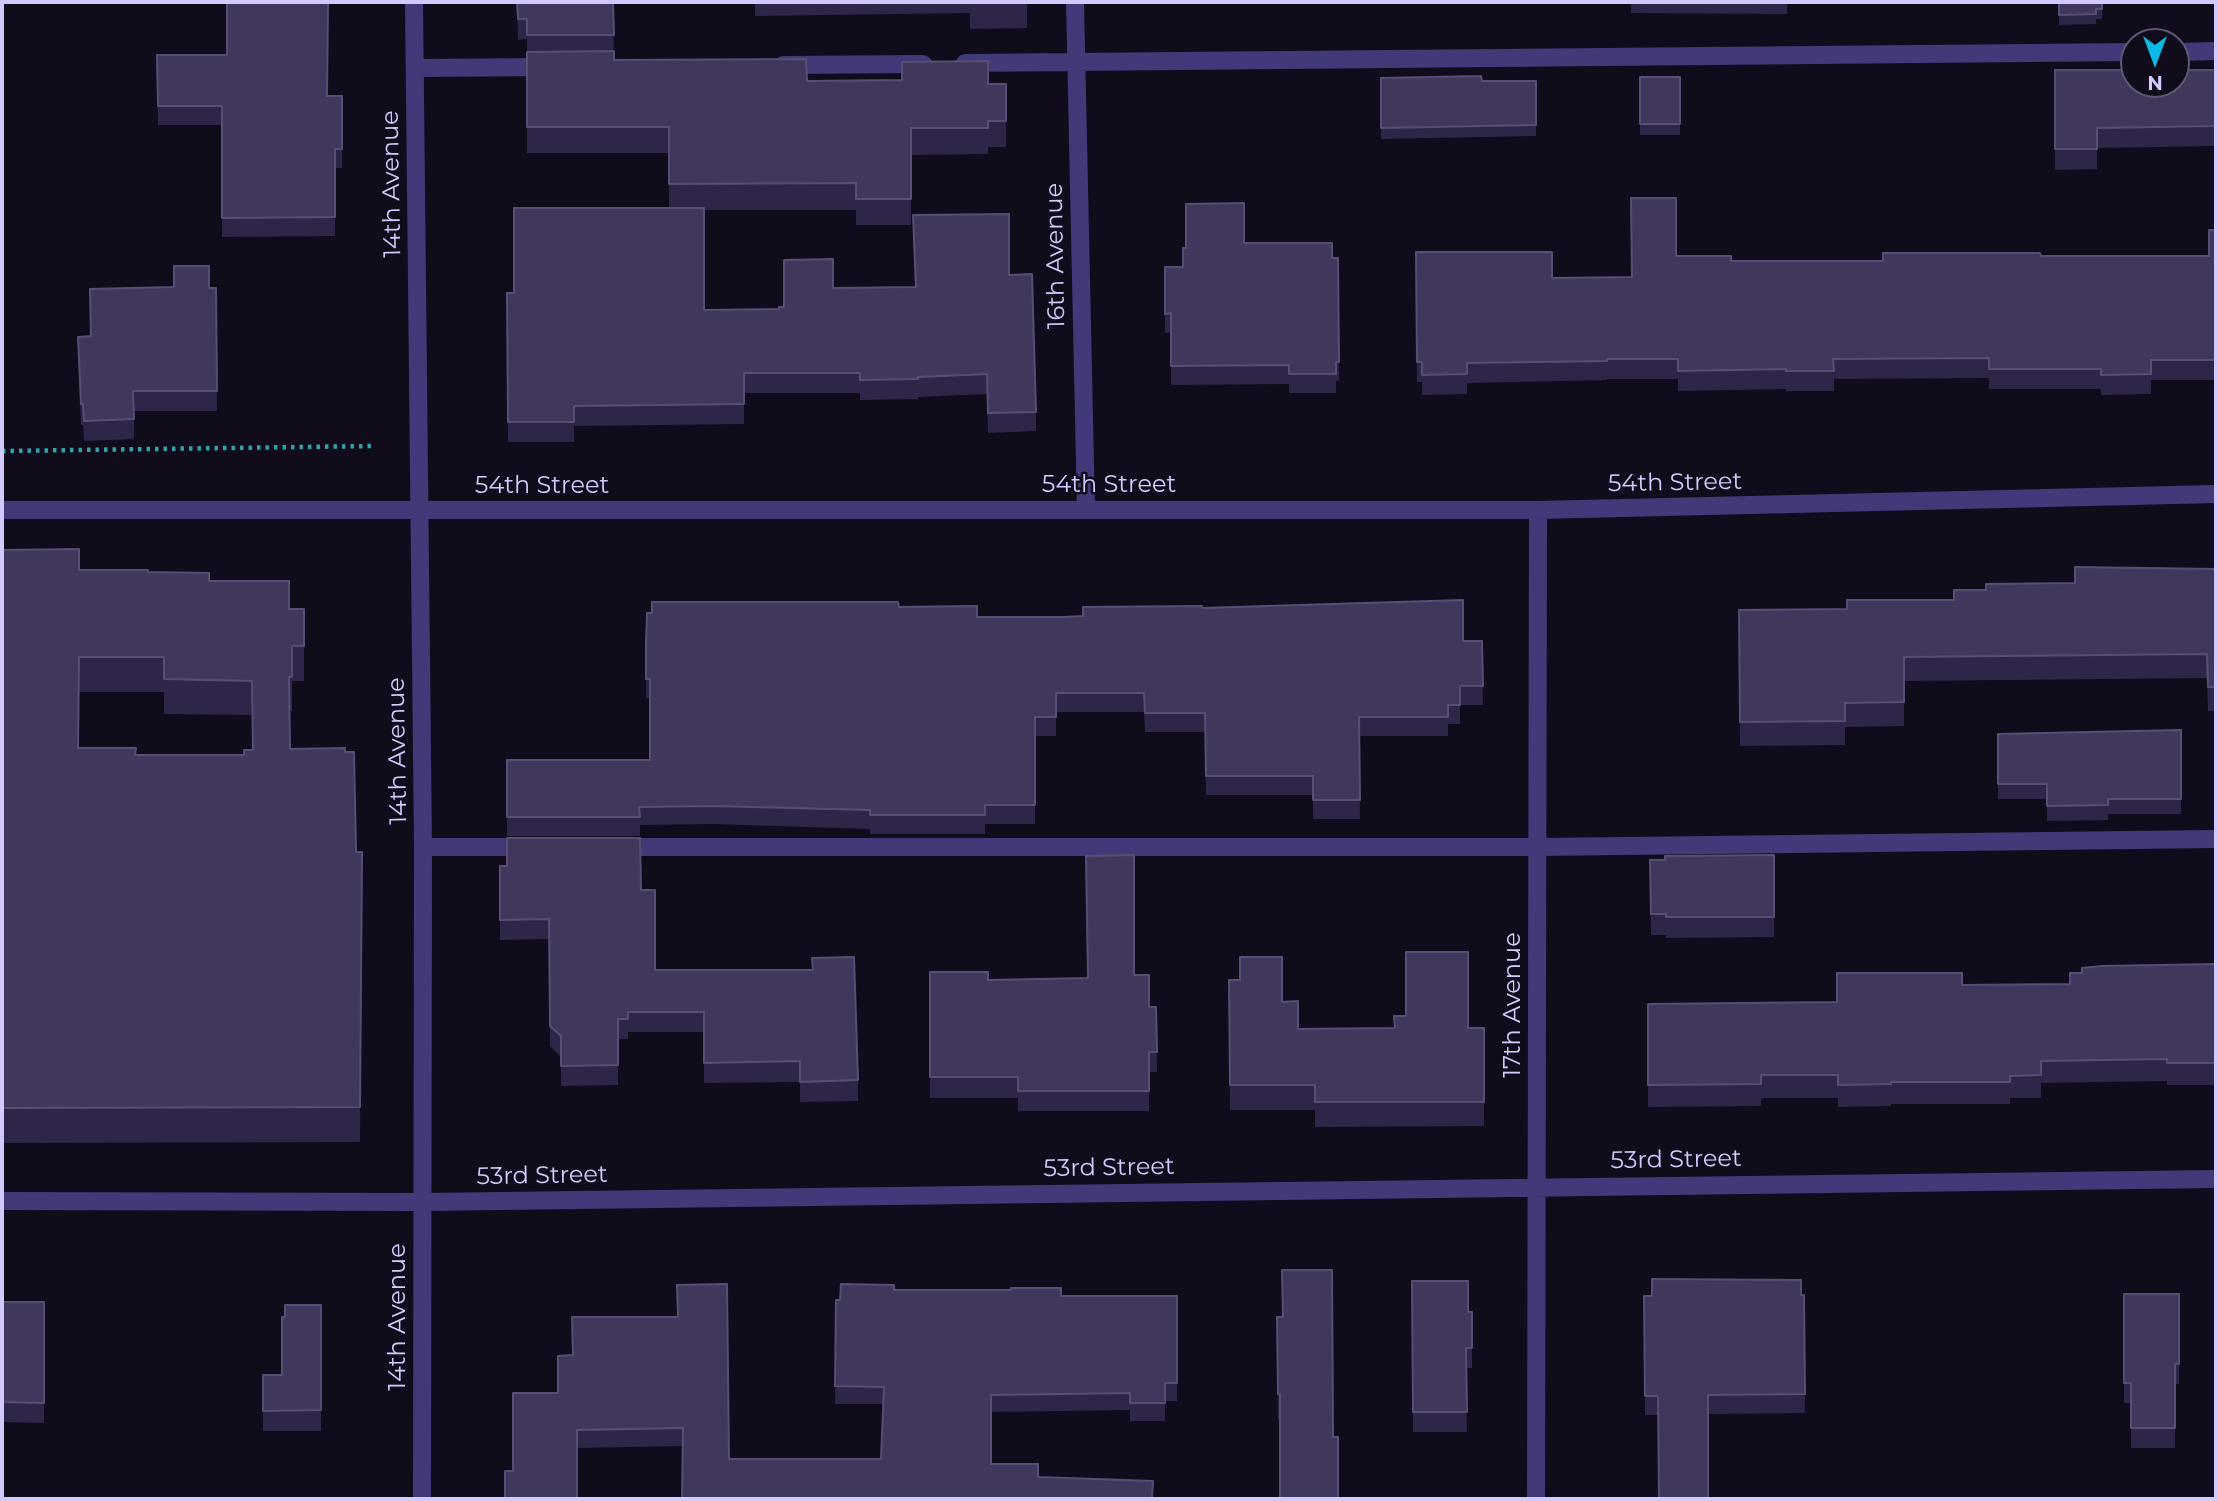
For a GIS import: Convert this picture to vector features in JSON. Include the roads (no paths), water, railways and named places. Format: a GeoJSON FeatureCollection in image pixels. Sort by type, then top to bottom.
{"type":"FeatureCollection","features":[{"type":"Feature","properties":{"kind":"street","name":"14th Avenue"},"geometry":{"type":"LineString","coordinates":[[414,2],[423,847],[422,1499]]}},
{"type":"Feature","properties":{"kind":"street","name":"16th Avenue"},"geometry":{"type":"LineString","coordinates":[[1075,2],[1086,510]]}},
{"type":"Feature","properties":{"kind":"street"},"geometry":{"type":"LineString","coordinates":[[2190,52],[2216,51]]}},
{"type":"Feature","properties":{"kind":"street"},"geometry":{"type":"LineString","coordinates":[[759,65],[2120,52]]}},
{"type":"Feature","properties":{"kind":"street"},"geometry":{"type":"LineString","coordinates":[[415,68],[566,67]]}},
{"type":"Feature","properties":{"kind":"street","name":"54th Street"},"geometry":{"type":"LineString","coordinates":[[2,510],[1538,510],[2216,494]]}},
{"type":"Feature","properties":{"kind":"street","name":"17th Avenue"},"geometry":{"type":"LineString","coordinates":[[1536,1499],[1538,510]]}},
{"type":"Feature","properties":{"kind":"street"},"geometry":{"type":"LineString","coordinates":[[604,847],[1538,847],[2216,839]]}},
{"type":"Feature","properties":{"kind":"street"},"geometry":{"type":"LineString","coordinates":[[423,847],[549,847]]}},
{"type":"Feature","properties":{"kind":"street","name":"53rd Street"},"geometry":{"type":"LineString","coordinates":[[2,1201],[423,1202],[2216,1179]]}}]}
